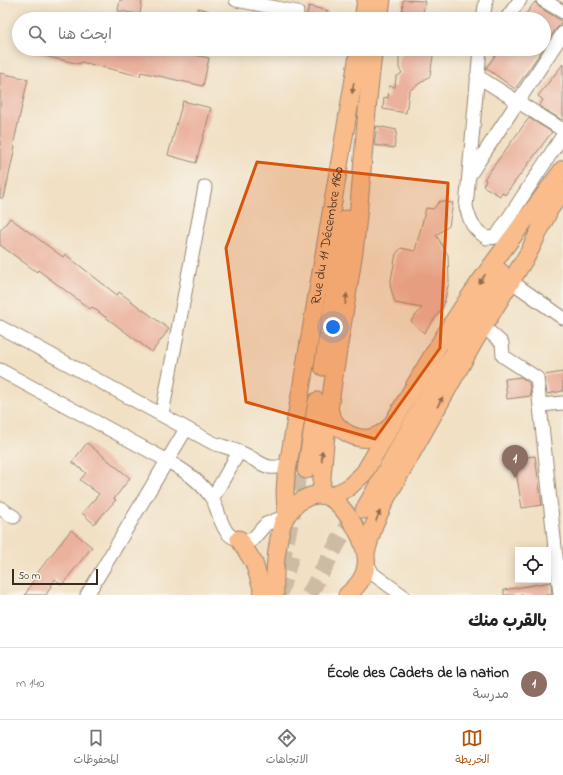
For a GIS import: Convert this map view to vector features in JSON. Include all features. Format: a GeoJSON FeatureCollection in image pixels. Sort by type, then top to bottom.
{"type":"FeatureCollection","features":[{"type":"Feature","properties":{"kind":"main road"},"geometry":{"type":"LineString","coordinates":[[364,12],[366,0]]}},
{"type":"Feature","properties":{"kind":"main road"},"geometry":{"type":"LineString","coordinates":[[380,12],[382,0]]}},
{"type":"Feature","properties":{"kind":"main road","name":"Rue du 11 Décembre 1960"},"geometry":{"type":"LineString","coordinates":[[286,516],[284,491],[295,470],[358,56]]}},
{"type":"Feature","properties":{"kind":"main road","name":"Rue du 11 Décembre 1960"},"geometry":{"type":"LineString","coordinates":[[323,492],[323,447],[328,405],[354,250],[363,146],[373,56]]}},
{"type":"Feature","properties":{"kind":"main road"},"geometry":{"type":"LineString","coordinates":[[363,146],[353,176],[295,470],[339,504],[358,532],[366,558]]}},
{"type":"Feature","properties":{"kind":"main road"},"geometry":{"type":"LineString","coordinates":[[264,595],[274,569],[282,525],[286,516],[292,508],[311,495],[348,488],[364,473],[468,298],[530,216],[563,169]]}},
{"type":"Feature","properties":{"kind":"main road"},"geometry":{"type":"LineString","coordinates":[[530,216],[517,248],[441,362],[361,508],[440,374],[523,245],[563,191]]}},
{"type":"Feature","properties":{"kind":"main road"},"geometry":{"type":"LineString","coordinates":[[347,595],[360,582],[365,572],[366,558],[374,525],[387,497],[484,327],[530,252],[548,213]]}},
{"type":"Feature","properties":{"kind":"main road"},"geometry":{"type":"LineString","coordinates":[[328,405],[332,417],[338,426],[352,436],[365,438],[378,436],[393,424]]}},
{"type":"Feature","properties":{"kind":"main road"},"geometry":{"type":"LineString","coordinates":[[239,539],[254,563],[264,595]]}},
{"type":"Feature","properties":{"kind":"main road"},"geometry":{"type":"LineString","coordinates":[[274,569],[275,595]]}},
{"type":"Feature","properties":{"kind":"street"},"geometry":{"type":"LineString","coordinates":[[236,0],[297,12]]}},
{"type":"Feature","properties":{"kind":"street"},"geometry":{"type":"LineString","coordinates":[[511,12],[520,0]]}},
{"type":"Feature","properties":{"kind":"street"},"geometry":{"type":"LineString","coordinates":[[543,0],[563,12]]}},
{"type":"Feature","properties":{"kind":"street"},"geometry":{"type":"LineString","coordinates":[[551,51],[563,33]]}},
{"type":"Feature","properties":{"kind":"street"},"geometry":{"type":"LineString","coordinates":[[480,56],[477,76],[466,207],[472,226],[487,238],[496,237],[563,135]]}},
{"type":"Feature","properties":{"kind":"street"},"geometry":{"type":"LineString","coordinates":[[468,177],[548,56]]}},
{"type":"Feature","properties":{"kind":"street"},"geometry":{"type":"LineString","coordinates":[[477,76],[563,130]]}},
{"type":"Feature","properties":{"kind":"street"},"geometry":{"type":"LineString","coordinates":[[162,414],[205,187]]}},
{"type":"Feature","properties":{"kind":"street"},"geometry":{"type":"LineString","coordinates":[[512,282],[563,318]]}},
{"type":"Feature","properties":{"kind":"street"},"geometry":{"type":"LineString","coordinates":[[0,327],[213,443],[239,452],[268,468],[295,470]]}},
{"type":"Feature","properties":{"kind":"street"},"geometry":{"type":"LineString","coordinates":[[484,327],[502,343],[503,356],[537,378],[560,595]]}},
{"type":"Feature","properties":{"kind":"street"},"geometry":{"type":"LineString","coordinates":[[0,370],[168,461],[195,478],[212,499],[224,529],[231,535],[245,541],[252,540],[266,524],[286,516]]}},
{"type":"Feature","properties":{"kind":"street"},"geometry":{"type":"LineString","coordinates":[[540,405],[563,403]]}},
{"type":"Feature","properties":{"kind":"street"},"geometry":{"type":"LineString","coordinates":[[87,595],[186,429]]}},
{"type":"Feature","properties":{"kind":"street"},"geometry":{"type":"LineString","coordinates":[[212,499],[239,452]]}},
{"type":"Feature","properties":{"kind":"street"},"geometry":{"type":"LineString","coordinates":[[0,508],[14,517]]}},
{"type":"Feature","properties":{"kind":"street"},"geometry":{"type":"LineString","coordinates":[[366,558],[373,574],[402,595]]}},
{"type":"Feature","properties":{"kind":"highlighted area"},"geometry":{"type":"Polygon","coordinates":[[[257,162],[448,183],[440,348],[375,439],[246,402],[226,248],[257,162]]]}},
{"type":"Feature","properties":{"kind":"building"},"geometry":{"type":"Polygon","coordinates":[[[120,0],[142,0],[140,12],[118,11],[120,0]]]}},
{"type":"Feature","properties":{"kind":"building"},"geometry":{"type":"Polygon","coordinates":[[[403,0],[425,1],[423,12],[402,12],[403,0]]]}},
{"type":"Feature","properties":{"kind":"building"},"geometry":{"type":"Polygon","coordinates":[[[535,2],[539,7],[547,12],[527,12],[535,2]]]}},
{"type":"Feature","properties":{"kind":"building"},"geometry":{"type":"Polygon","coordinates":[[[309,6],[328,11],[328,12],[307,12],[309,6]]]}},
{"type":"Feature","properties":{"kind":"building"},"geometry":{"type":"Polygon","coordinates":[[[198,8],[209,11],[209,12],[197,12],[198,8]]]}},
{"type":"Feature","properties":{"kind":"building"},"geometry":{"type":"Polygon","coordinates":[[[551,14],[563,22],[551,36],[551,14]]]}},
{"type":"Feature","properties":{"kind":"building"},"geometry":{"type":"Polygon","coordinates":[[[44,56],[200,56],[209,58],[203,86],[141,72],[140,76],[81,62],[80,64],[44,56]]]}},
{"type":"Feature","properties":{"kind":"building"},"geometry":{"type":"Polygon","coordinates":[[[433,56],[430,76],[409,91],[406,113],[383,109],[384,97],[388,98],[389,86],[395,87],[396,77],[402,73],[399,68],[399,57],[433,56]]]}},
{"type":"Feature","properties":{"kind":"building"},"geometry":{"type":"Polygon","coordinates":[[[495,56],[538,56],[515,89],[486,68],[495,56]]]}},
{"type":"Feature","properties":{"kind":"building"},"geometry":{"type":"Polygon","coordinates":[[[563,64],[562,120],[539,106],[543,100],[538,96],[563,64]]]}},
{"type":"Feature","properties":{"kind":"building"},"geometry":{"type":"Polygon","coordinates":[[[0,73],[28,79],[13,146],[15,147],[4,198],[0,198],[0,73]]]}},
{"type":"Feature","properties":{"kind":"building"},"geometry":{"type":"Polygon","coordinates":[[[183,101],[211,108],[196,163],[168,155],[183,101]]]}},
{"type":"Feature","properties":{"kind":"building"},"geometry":{"type":"Polygon","coordinates":[[[529,118],[552,132],[505,195],[502,192],[500,196],[483,186],[486,180],[484,179],[529,118]]]}},
{"type":"Feature","properties":{"kind":"building"},"geometry":{"type":"Polygon","coordinates":[[[377,126],[397,130],[394,148],[374,145],[377,126]]]}},
{"type":"Feature","properties":{"kind":"building"},"geometry":{"type":"Polygon","coordinates":[[[440,201],[453,203],[449,226],[436,235],[448,255],[449,282],[443,307],[424,333],[411,321],[422,308],[395,303],[390,285],[396,254],[401,248],[415,251],[426,208],[433,209],[440,201]]]}},
{"type":"Feature","properties":{"kind":"building"},"geometry":{"type":"Polygon","coordinates":[[[10,218],[63,257],[65,254],[117,295],[119,292],[169,329],[152,352],[92,307],[90,309],[38,270],[37,272],[0,245],[0,231],[10,218]]]}},
{"type":"Feature","properties":{"kind":"building"},"geometry":{"type":"Polygon","coordinates":[[[563,372],[563,391],[547,394],[544,375],[563,372]]]}},
{"type":"Feature","properties":{"kind":"building"},"geometry":{"type":"Polygon","coordinates":[[[521,377],[529,383],[531,396],[507,399],[505,379],[521,377]]]}},
{"type":"Feature","properties":{"kind":"building"},"geometry":{"type":"Polygon","coordinates":[[[87,443],[130,478],[114,499],[116,500],[94,524],[82,513],[99,494],[80,480],[86,473],[72,462],[87,443]]]}},
{"type":"Feature","properties":{"kind":"building"},"geometry":{"type":"Polygon","coordinates":[[[535,456],[542,505],[522,508],[514,459],[535,456]]]}},
{"type":"Feature","properties":{"kind":"building"},"geometry":{"type":"Polygon","coordinates":[[[71,530],[92,547],[62,585],[55,579],[46,595],[25,595],[38,572],[71,530]]]}},
{"type":"Feature","properties":{"kind":"building"},"geometry":{"type":"Polygon","coordinates":[[[551,582],[552,595],[504,595],[504,590],[551,582]]]}},
{"type":"Feature","properties":{"kind":"tunnel"},"geometry":{"type":"LineString","coordinates":[[281,565],[295,501],[298,469]]}},
{"type":"Feature","properties":{"kind":"tunnel"},"geometry":{"type":"LineString","coordinates":[[309,595],[357,508]]}},
{"type":"Feature","properties":{"kind":"tunnel"},"geometry":{"type":"LineString","coordinates":[[279,595],[292,553]]}},
{"type":"Feature","properties":{"kind":"place","name":"École des Cadets de la nation"},"geometry":{"type":"Point","coordinates":[515,478]}}]}
